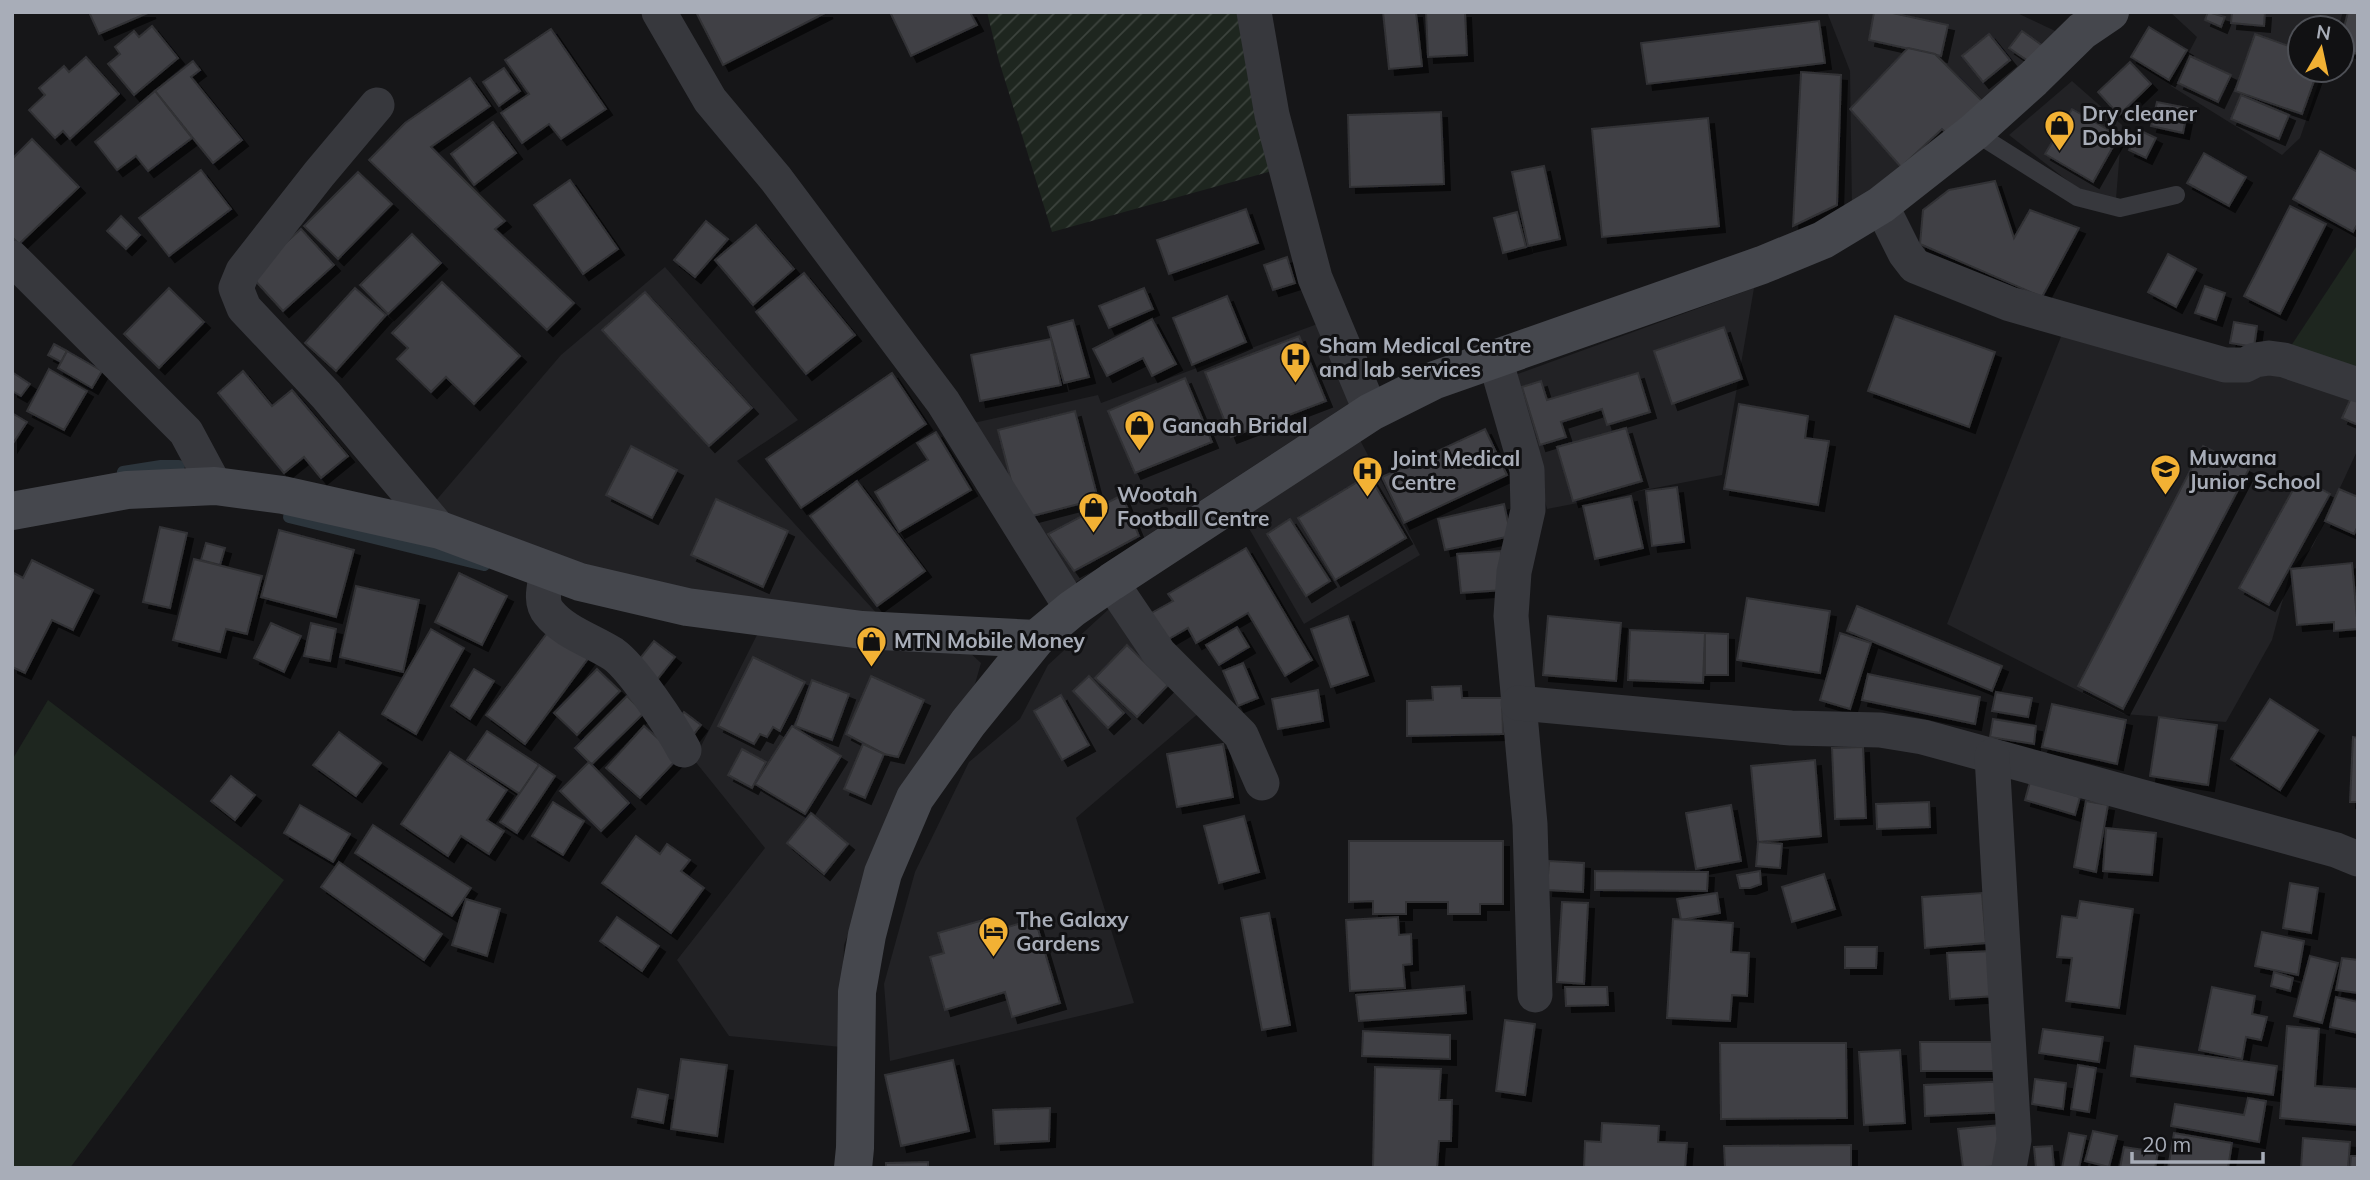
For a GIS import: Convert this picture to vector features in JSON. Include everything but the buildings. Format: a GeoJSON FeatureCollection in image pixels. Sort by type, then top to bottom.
{"type":"FeatureCollection","features":[{"type":"Feature","properties":{"kind":"street"},"geometry":{"type":"LineString","coordinates":[[659,12],[710,100],[776,179],[943,402],[1072,609]]}},
{"type":"Feature","properties":{"kind":"street"},"geometry":{"type":"LineString","coordinates":[[1254,12],[1272,114],[1314,278],[1371,412]]}},
{"type":"Feature","properties":{"kind":"street"},"geometry":{"type":"LineString","coordinates":[[853,1168],[857,992],[867,934],[883,873],[915,798],[968,723],[1036,639],[1072,609],[1111,582],[1371,412],[1435,380],[1762,265],[1823,240],[1881,205],[1974,132],[2034,79],[2082,31],[2110,12]]}},
{"type":"Feature","properties":{"kind":"street"},"geometry":{"type":"LineString","coordinates":[[377,105],[243,271],[236,288],[244,307],[326,395],[440,530]]}},
{"type":"Feature","properties":{"kind":"street"},"geometry":{"type":"LineString","coordinates":[[1881,205],[1905,253],[1915,266],[2010,304],[2225,365],[2245,365],[2269,358],[2284,360],[2358,385]]}},
{"type":"Feature","properties":{"kind":"street"},"geometry":{"type":"LineString","coordinates":[[12,258],[186,432],[215,486]]}},
{"type":"Feature","properties":{"kind":"street"},"geometry":{"type":"LineString","coordinates":[[1495,359],[1527,470],[1528,510],[1514,572],[1511,616],[1531,838],[1535,995]]}},
{"type":"Feature","properties":{"kind":"street"},"geometry":{"type":"LineString","coordinates":[[12,511],[127,490],[215,486],[283,495],[440,530],[547,571],[631,596],[687,607],[862,630],[1036,639]]}},
{"type":"Feature","properties":{"kind":"street"},"geometry":{"type":"LineString","coordinates":[[547,571],[543,600],[548,612],[561,624],[615,655],[662,714],[684,750]]}},
{"type":"Feature","properties":{"kind":"street"},"geometry":{"type":"LineString","coordinates":[[1111,582],[1159,653],[1241,735],[1262,783]]}},
{"type":"Feature","properties":{"kind":"street"},"geometry":{"type":"LineString","coordinates":[[1518,703],[1791,728],[1880,730],[1923,737],[2137,794],[2358,859]]}},
{"type":"Feature","properties":{"kind":"street"},"geometry":{"type":"LineString","coordinates":[[1993,756],[2014,1140],[2009,1168]]}},
{"type":"Feature","properties":{"kind":"lane"},"geometry":{"type":"LineString","coordinates":[[1974,132],[2077,197],[2120,208],[2176,195]]}},
{"type":"Feature","properties":{"kind":"shaded area"},"geometry":{"type":"Polygon","coordinates":[[[987,12],[1246,12],[1276,170],[1052,232],[999,61],[987,12]]]}},
{"type":"Feature","properties":{"kind":"shaded area"},"geometry":{"type":"Polygon","coordinates":[[[1827,12],[2015,12],[2070,38],[1852,209],[1850,71],[1827,12]]]}},
{"type":"Feature","properties":{"kind":"shaded area"},"geometry":{"type":"Polygon","coordinates":[[[2170,12],[2343,12],[2286,14],[2286,84],[2318,84],[2300,138],[2282,155],[2171,86],[2197,37],[2170,12]]]}},
{"type":"Feature","properties":{"kind":"shaded area"},"geometry":{"type":"Polygon","coordinates":[[[2072,81],[2122,125],[2116,199],[2077,188],[2009,135],[2072,81]]]}},
{"type":"Feature","properties":{"kind":"shaded area"},"geometry":{"type":"Polygon","coordinates":[[[2358,244],[2358,378],[2287,352],[2358,244]]]}},
{"type":"Feature","properties":{"kind":"shaded area"},"geometry":{"type":"Polygon","coordinates":[[[665,267],[798,420],[737,461],[882,619],[706,596],[569,560],[438,517],[433,504],[561,355],[665,267]]]}},
{"type":"Feature","properties":{"kind":"shaded area"},"geometry":{"type":"Polygon","coordinates":[[[1754,288],[1722,475],[1547,509],[1512,376],[1754,288]]]}},
{"type":"Feature","properties":{"kind":"shaded area"},"geometry":{"type":"Polygon","coordinates":[[[1323,322],[1356,399],[1070,586],[969,424],[1098,395],[1101,403],[1323,322]]]}},
{"type":"Feature","properties":{"kind":"shaded area","name":"Muwana Junior School"},"geometry":{"type":"Polygon","coordinates":[[[2064,329],[2276,371],[2358,393],[2358,449],[2313,546],[2291,569],[2272,640],[2226,722],[2124,714],[1947,624],[2064,329]]]}},
{"type":"Feature","properties":{"kind":"shaded area"},"geometry":{"type":"Polygon","coordinates":[[[1360,440],[1420,555],[1304,624],[1243,518],[1360,440]]]}},
{"type":"Feature","properties":{"kind":"shaded area"},"geometry":{"type":"Polygon","coordinates":[[[1110,608],[1200,712],[1076,818],[1134,1003],[890,1061],[884,984],[915,872],[969,762],[1020,719],[1048,665],[1110,608]]]}},
{"type":"Feature","properties":{"kind":"shaded area"},"geometry":{"type":"Polygon","coordinates":[[[760,629],[966,649],[981,663],[975,684],[915,770],[844,945],[841,1047],[729,1036],[677,960],[765,848],[694,760],[760,629]]]}},
{"type":"Feature","properties":{"kind":"shaded area"},"geometry":{"type":"Polygon","coordinates":[[[48,700],[284,880],[70,1168],[12,1168],[12,760],[48,700]]]}},
{"type":"Feature","properties":{"kind":"waterway"},"geometry":{"type":"LineString","coordinates":[[123,472],[179,466]]}},
{"type":"Feature","properties":{"kind":"waterway"},"geometry":{"type":"LineString","coordinates":[[289,517],[484,565]]}},
{"type":"Feature","properties":{"kind":"place","name":"Dry cleaner Dobbi"},"geometry":{"type":"Point","coordinates":[2059,153]}},
{"type":"Feature","properties":{"kind":"place","name":"Sham Medical Centre and lab services"},"geometry":{"type":"Point","coordinates":[1296,385]}},
{"type":"Feature","properties":{"kind":"place","name":"Ganaah Bridal"},"geometry":{"type":"Point","coordinates":[1139,453]}},
{"type":"Feature","properties":{"kind":"place","name":"Muwana Junior School"},"geometry":{"type":"Point","coordinates":[2166,497]}},
{"type":"Feature","properties":{"kind":"place","name":"Joint Medical Centre"},"geometry":{"type":"Point","coordinates":[1368,498]}},
{"type":"Feature","properties":{"kind":"place","name":"Wootah Football Centre"},"geometry":{"type":"Point","coordinates":[1094,534]}},
{"type":"Feature","properties":{"kind":"place","name":"MTN Mobile Money"},"geometry":{"type":"Point","coordinates":[871,668]}},
{"type":"Feature","properties":{"kind":"place","name":"The Galaxy Gardens"},"geometry":{"type":"Point","coordinates":[993,959]}}]}
